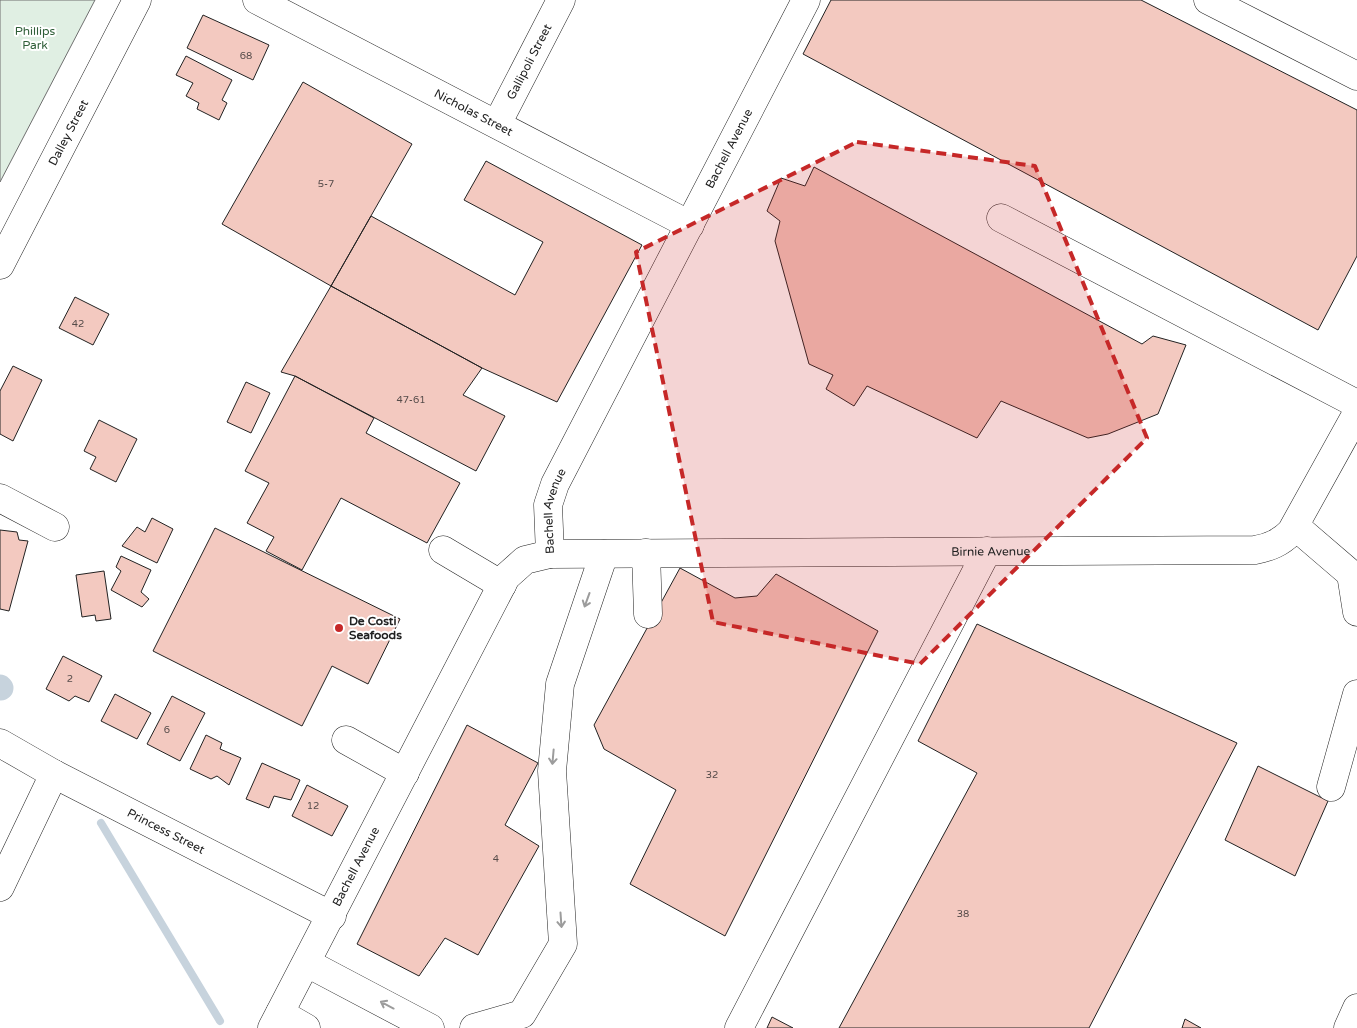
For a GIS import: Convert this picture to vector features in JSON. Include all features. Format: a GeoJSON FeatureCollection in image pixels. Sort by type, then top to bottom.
{"type":"FeatureCollection","features":[{"type":"Feature","properties":{"kind":"street","name":"Dalley Street"},"geometry":{"type":"LineString","coordinates":[[0,265],[137,0]]}},
{"type":"Feature","properties":{"kind":"street","name":"Nicholas Street"},"geometry":{"type":"LineString","coordinates":[[258,0],[690,225]]}},
{"type":"Feature","properties":{"kind":"street","name":"Gallipoli Street"},"geometry":{"type":"LineString","coordinates":[[497,124],[561,0]]}},
{"type":"Feature","properties":{"kind":"street","name":"Bachell Avenue"},"geometry":{"type":"LineString","coordinates":[[276,1021],[502,585],[515,567],[525,560],[550,554],[548,505],[555,484],[806,0]]}},
{"type":"Feature","properties":{"kind":"street"},"geometry":{"type":"LineString","coordinates":[[1208,0],[1357,76]]}},
{"type":"Feature","properties":{"kind":"street"},"geometry":{"type":"LineString","coordinates":[[1001,218],[1357,404]]}},
{"type":"Feature","properties":{"kind":"street","name":"Birnie Avenue"},"geometry":{"type":"LineString","coordinates":[[550,554],[1255,550],[1281,541],[1295,526],[1353,431]]}},
{"type":"Feature","properties":{"kind":"street"},"geometry":{"type":"LineString","coordinates":[[0,498],[55,527]]}},
{"type":"Feature","properties":{"kind":"street"},"geometry":{"type":"LineString","coordinates":[[1295,526],[1351,574],[1357,612]]}},
{"type":"Feature","properties":{"kind":"street"},"geometry":{"type":"LineString","coordinates":[[443,550],[502,585]]}},
{"type":"Feature","properties":{"kind":"street"},"geometry":{"type":"LineString","coordinates":[[739,1028],[987,551]]}},
{"type":"Feature","properties":{"kind":"street"},"geometry":{"type":"LineString","coordinates":[[646,553],[648,614]]}},
{"type":"Feature","properties":{"kind":"street"},"geometry":{"type":"LineString","coordinates":[[474,1028],[522,1014],[563,944],[552,771],[560,684],[604,554]]}},
{"type":"Feature","properties":{"kind":"street"},"geometry":{"type":"LineString","coordinates":[[1331,787],[1357,694]]}},
{"type":"Feature","properties":{"kind":"street"},"geometry":{"type":"LineString","coordinates":[[346,740],[405,773]]}},
{"type":"Feature","properties":{"kind":"street","name":"Princess Street"},"geometry":{"type":"LineString","coordinates":[[0,743],[54,774],[332,916]]}},
{"type":"Feature","properties":{"kind":"street"},"geometry":{"type":"LineString","coordinates":[[0,887],[54,774]]}},
{"type":"Feature","properties":{"kind":"street"},"geometry":{"type":"LineString","coordinates":[[307,963],[430,1028]]}},
{"type":"Feature","properties":{"kind":"street"},"geometry":{"type":"LineString","coordinates":[[1348,1028],[1357,1008]]}},
{"type":"Feature","properties":{"kind":"street"},"geometry":{"type":"LineString","coordinates":[[276,1021],[306,1028]]}},
{"type":"Feature","properties":{"kind":"highlighted area"},"geometry":{"type":"Polygon","coordinates":[[[857,142],[1035,166],[1147,438],[920,664],[713,622],[636,252],[857,142]]]}},
{"type":"Feature","properties":{"kind":"green space","name":"Phillips Park"},"geometry":{"type":"Polygon","coordinates":[[[0,0],[95,0],[0,182],[0,0]]]}},
{"type":"Feature","properties":{"kind":"building"},"geometry":{"type":"Polygon","coordinates":[[[831,0],[1141,0],[1357,110],[1357,256],[1318,330],[803,54],[831,0]]]}},
{"type":"Feature","properties":{"kind":"building"},"geometry":{"type":"Polygon","coordinates":[[[203,15],[269,45],[253,80],[187,48],[203,15]]]}},
{"type":"Feature","properties":{"kind":"building"},"geometry":{"type":"Polygon","coordinates":[[[186,56],[232,80],[222,100],[227,103],[219,120],[197,109],[199,103],[186,96],[193,83],[176,75],[186,56]]]}},
{"type":"Feature","properties":{"kind":"building"},"geometry":{"type":"Polygon","coordinates":[[[303,82],[412,144],[331,286],[222,224],[303,82]]]}},
{"type":"Feature","properties":{"kind":"building"},"geometry":{"type":"Polygon","coordinates":[[[486,161],[642,245],[557,402],[482,368],[331,286],[371,216],[515,295],[543,242],[464,200],[486,161]]]}},
{"type":"Feature","properties":{"kind":"building"},"geometry":{"type":"Polygon","coordinates":[[[814,167],[1142,344],[1153,336],[1186,345],[1158,414],[1108,434],[1088,438],[1001,401],[977,438],[867,386],[854,406],[826,389],[833,375],[809,364],[775,241],[780,221],[767,211],[781,178],[805,186],[814,167]]]}},
{"type":"Feature","properties":{"kind":"building"},"geometry":{"type":"Polygon","coordinates":[[[331,286],[482,368],[463,395],[505,416],[476,471],[295,376],[281,372],[331,286]]]}},
{"type":"Feature","properties":{"kind":"building"},"geometry":{"type":"Polygon","coordinates":[[[75,297],[109,314],[93,345],[59,328],[75,297]]]}},
{"type":"Feature","properties":{"kind":"building"},"geometry":{"type":"Polygon","coordinates":[[[13,366],[42,380],[13,441],[0,434],[0,391],[13,366]]]}},
{"type":"Feature","properties":{"kind":"building"},"geometry":{"type":"Polygon","coordinates":[[[295,376],[374,418],[366,433],[460,483],[427,543],[341,498],[302,570],[266,551],[274,537],[247,523],[269,483],[245,471],[295,376]]]}},
{"type":"Feature","properties":{"kind":"building"},"geometry":{"type":"Polygon","coordinates":[[[246,382],[270,393],[251,433],[227,422],[246,382]]]}},
{"type":"Feature","properties":{"kind":"building"},"geometry":{"type":"Polygon","coordinates":[[[99,420],[137,439],[116,482],[90,469],[96,457],[84,451],[99,420]]]}},
{"type":"Feature","properties":{"kind":"building"},"geometry":{"type":"Polygon","coordinates":[[[152,518],[173,529],[157,563],[122,546],[137,527],[145,532],[152,518]]]}},
{"type":"Feature","properties":{"kind":"building"},"geometry":{"type":"Polygon","coordinates":[[[215,528],[400,619],[368,684],[332,666],[302,726],[153,651],[215,528]]]}},
{"type":"Feature","properties":{"kind":"building"},"geometry":{"type":"Polygon","coordinates":[[[0,530],[17,532],[19,540],[28,541],[9,611],[0,609],[0,530]]]}},
{"type":"Feature","properties":{"kind":"building"},"geometry":{"type":"Polygon","coordinates":[[[121,556],[151,570],[141,592],[149,599],[142,607],[111,590],[121,571],[116,567],[121,556]]]}},
{"type":"Feature","properties":{"kind":"building"},"geometry":{"type":"Polygon","coordinates":[[[680,568],[735,598],[757,596],[776,574],[878,631],[725,936],[630,884],[676,790],[604,749],[594,725],[680,568]]]}},
{"type":"Feature","properties":{"kind":"building"},"geometry":{"type":"Polygon","coordinates":[[[104,571],[111,619],[96,621],[95,615],[82,617],[76,575],[104,571]]]}},
{"type":"Feature","properties":{"kind":"building"},"geometry":{"type":"Polygon","coordinates":[[[977,624],[1237,743],[1089,1028],[839,1028],[977,773],[918,741],[977,624]]]}},
{"type":"Feature","properties":{"kind":"building"},"geometry":{"type":"Polygon","coordinates":[[[63,656],[102,676],[89,702],[75,696],[69,701],[46,689],[63,656]]]}},
{"type":"Feature","properties":{"kind":"building"},"geometry":{"type":"Polygon","coordinates":[[[115,694],[151,713],[137,739],[101,721],[115,694]]]}},
{"type":"Feature","properties":{"kind":"building"},"geometry":{"type":"Polygon","coordinates":[[[172,696],[205,713],[180,761],[147,744],[172,696]]]}},
{"type":"Feature","properties":{"kind":"building"},"geometry":{"type":"Polygon","coordinates":[[[467,725],[538,763],[505,825],[539,846],[478,955],[445,938],[419,976],[357,944],[467,725]]]}},
{"type":"Feature","properties":{"kind":"building"},"geometry":{"type":"Polygon","coordinates":[[[206,735],[222,743],[220,749],[241,758],[229,785],[217,776],[211,779],[190,769],[206,735]]]}},
{"type":"Feature","properties":{"kind":"building"},"geometry":{"type":"Polygon","coordinates":[[[262,763],[300,780],[291,800],[274,796],[269,808],[246,799],[262,763]]]}},
{"type":"Feature","properties":{"kind":"building"},"geometry":{"type":"Polygon","coordinates":[[[1258,766],[1328,801],[1295,876],[1225,840],[1258,766]]]}},
{"type":"Feature","properties":{"kind":"building"},"geometry":{"type":"Polygon","coordinates":[[[307,785],[348,806],[332,836],[292,816],[307,785]]]}},
{"type":"Feature","properties":{"kind":"building"},"geometry":{"type":"Polygon","coordinates":[[[772,1017],[793,1028],[767,1028],[772,1017]]]}},
{"type":"Feature","properties":{"kind":"building"},"geometry":{"type":"Polygon","coordinates":[[[1185,1019],[1201,1028],[1182,1028],[1185,1019]]]}},
{"type":"Feature","properties":{"kind":"waterway"},"geometry":{"type":"LineString","coordinates":[[101,823],[220,1021]]}},
{"type":"Feature","properties":{"kind":"place","name":"De Costi Seafoods"},"geometry":{"type":"Point","coordinates":[339,628]}}]}
